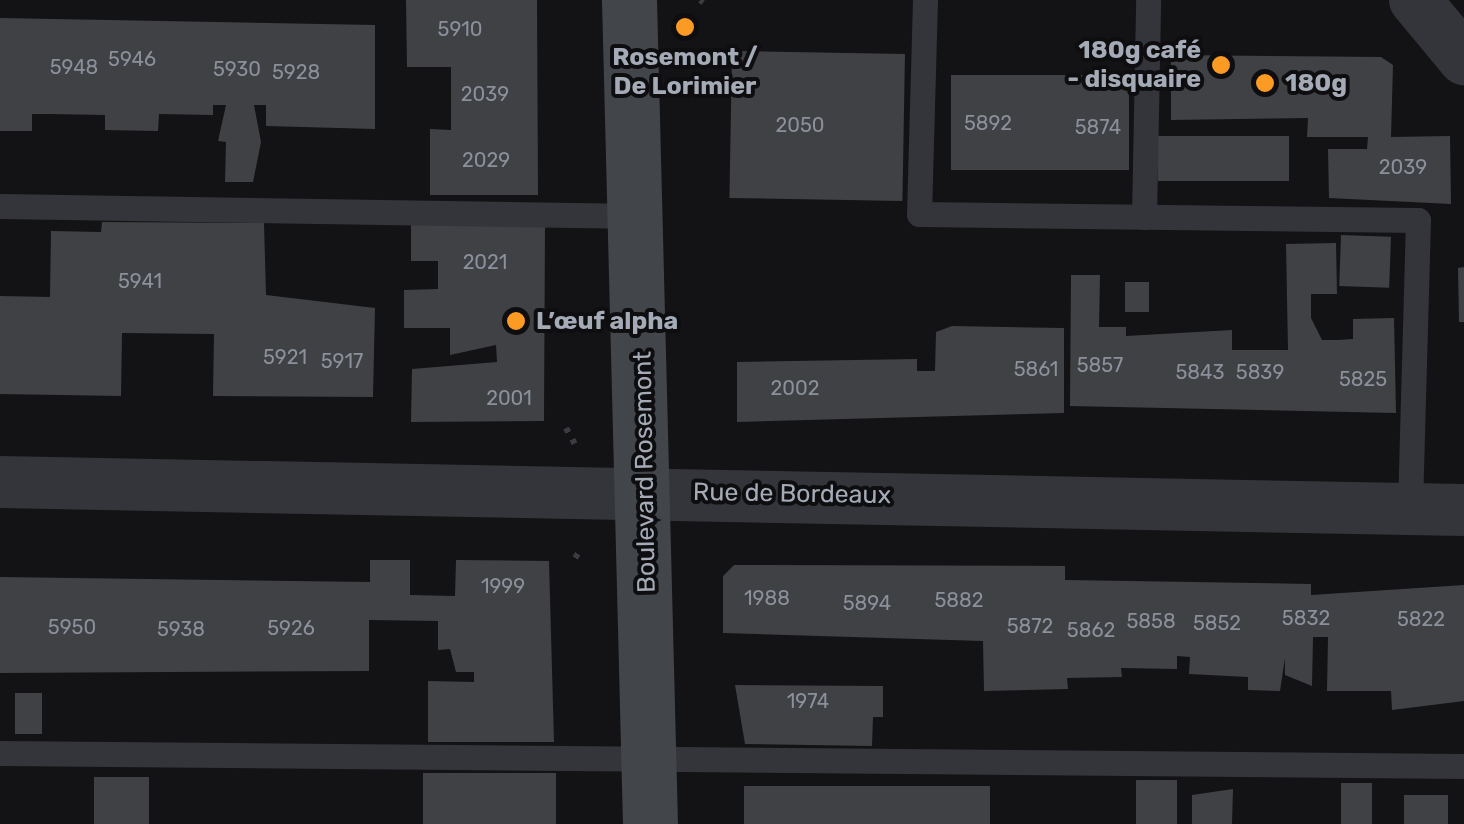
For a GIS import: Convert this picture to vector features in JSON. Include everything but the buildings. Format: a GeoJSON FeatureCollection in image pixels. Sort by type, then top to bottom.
{"type":"FeatureCollection","features":[{"type":"Feature","properties":{"kind":"main road","name":"Boulevard Rosemont"},"geometry":{"type":"LineString","coordinates":[[629,0],[640,216],[650,824]]}},
{"type":"Feature","properties":{"kind":"street"},"geometry":{"type":"LineString","coordinates":[[1414,0],[1464,58]]}},
{"type":"Feature","properties":{"kind":"street","name":"Rue de Bordeaux"},"geometry":{"type":"LineString","coordinates":[[0,482],[647,491],[1464,510]]}},
{"type":"Feature","properties":{"kind":"lane"},"geometry":{"type":"LineString","coordinates":[[926,0],[919,214],[1418,220],[1410,509]]}},
{"type":"Feature","properties":{"kind":"lane"},"geometry":{"type":"LineString","coordinates":[[1144,217],[1148,0]]}},
{"type":"Feature","properties":{"kind":"lane"},"geometry":{"type":"LineString","coordinates":[[0,206],[640,216]]}},
{"type":"Feature","properties":{"kind":"lane"},"geometry":{"type":"LineString","coordinates":[[0,753],[1464,766]]}},
{"type":"Feature","properties":{"kind":"path"},"geometry":{"type":"LineString","coordinates":[[566,428],[575,444]]}},
{"type":"Feature","properties":{"kind":"path"},"geometry":{"type":"LineString","coordinates":[[575,558],[580,549]]}},
{"type":"Feature","properties":{"kind":"place","name":"Rosemont / De Lorimier"},"geometry":{"type":"Point","coordinates":[685,27]}},
{"type":"Feature","properties":{"kind":"place","name":"180g café - disquaire"},"geometry":{"type":"Point","coordinates":[1221,65]}},
{"type":"Feature","properties":{"kind":"place","name":"180g"},"geometry":{"type":"Point","coordinates":[1265,83]}},
{"type":"Feature","properties":{"kind":"place","name":"L’œuf alpha"},"geometry":{"type":"Point","coordinates":[516,321]}}]}
